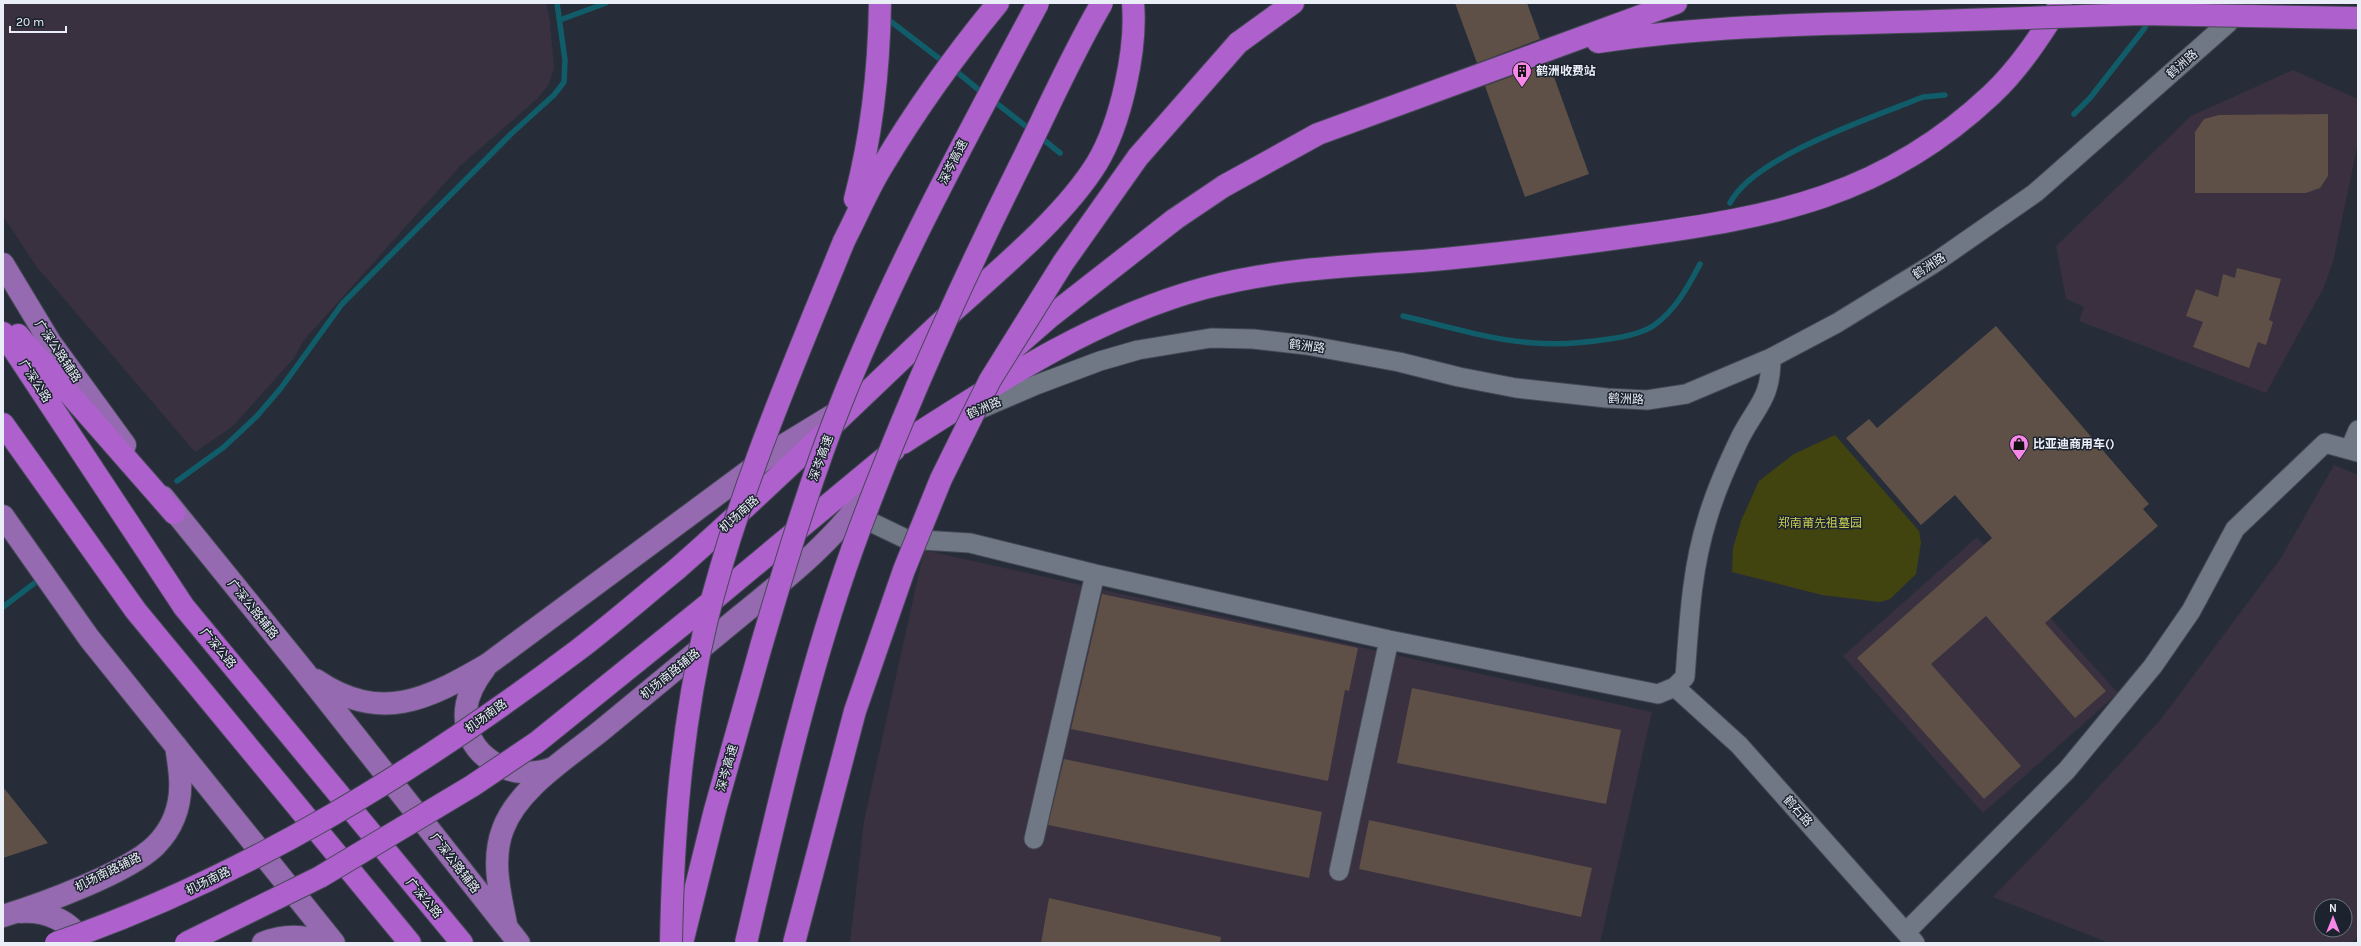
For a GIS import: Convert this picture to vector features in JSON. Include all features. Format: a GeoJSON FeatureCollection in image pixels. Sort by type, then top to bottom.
{"type":"FeatureCollection","features":[{"type":"Feature","properties":{"kind":"highway"},"geometry":{"type":"LineString","coordinates":[[844,241],[867,154],[876,90],[880,3]]}},
{"type":"Feature","properties":{"kind":"highway"},"geometry":{"type":"LineString","coordinates":[[671,943],[673,864],[680,775],[706,624],[732,531],[844,241],[882,166],[920,106],[963,45],[998,3]]}},
{"type":"Feature","properties":{"kind":"highway","name":"深岑高速"},"geometry":{"type":"LineString","coordinates":[[682,943],[715,810],[762,642],[798,522],[842,402],[952,164],[1038,3]]}},
{"type":"Feature","properties":{"kind":"highway"},"geometry":{"type":"LineString","coordinates":[[746,943],[774,822],[817,660],[853,547],[948,316],[1009,186],[1102,3]]}},
{"type":"Feature","properties":{"kind":"highway","name":"机场南路"},"geometry":{"type":"LineString","coordinates":[[56,943],[137,914],[198,886],[285,843],[373,792],[448,744],[578,650],[677,569],[745,509],[858,400],[1047,224],[1097,163],[1118,114],[1132,43],[1133,3]]}},
{"type":"Feature","properties":{"kind":"highway"},"geometry":{"type":"LineString","coordinates":[[794,943],[855,710],[904,570],[941,479],[990,380],[1063,263],[1138,157],[1238,43],[1276,3]]}},
{"type":"Feature","properties":{"kind":"highway"},"geometry":{"type":"LineString","coordinates":[[1238,43],[1293,3]]}},
{"type":"Feature","properties":{"kind":"highway"},"geometry":{"type":"LineString","coordinates":[[186,943],[320,877],[472,786],[536,743],[707,605],[903,443],[1051,316],[1175,219],[1224,186],[1318,134],[1676,3]]}},
{"type":"Feature","properties":{"kind":"highway"},"geometry":{"type":"LineString","coordinates":[[903,443],[999,382],[1077,338],[1128,314],[1162,301],[1207,287],[1253,278],[1311,270],[1492,255],[1719,225],[1767,214],[1821,198],[1868,180],[1916,154],[1954,127],[1993,93],[2022,59],[2061,3]]}},
{"type":"Feature","properties":{"kind":"highway"},"geometry":{"type":"LineString","coordinates":[[1549,50],[1639,36],[1730,28],[2141,14],[2358,18]]}},
{"type":"Feature","properties":{"kind":"highway"},"geometry":{"type":"LineString","coordinates":[[3,318],[174,513]]}},
{"type":"Feature","properties":{"kind":"highway","name":"广深公路"},"geometry":{"type":"LineString","coordinates":[[3,333],[184,607],[462,943]]}},
{"type":"Feature","properties":{"kind":"highway"},"geometry":{"type":"LineString","coordinates":[[3,424],[136,611],[410,943]]}},
{"type":"Feature","properties":{"kind":"main road","name":"广深公路辅路"},"geometry":{"type":"LineString","coordinates":[[3,264],[50,342],[174,513],[304,671],[512,935]]}},
{"type":"Feature","properties":{"kind":"main road"},"geometry":{"type":"LineString","coordinates":[[304,671],[335,692],[350,698],[381,703],[414,700],[438,693],[488,664],[784,445],[858,400]]}},
{"type":"Feature","properties":{"kind":"main road","name":"机场南路辅路"},"geometry":{"type":"LineString","coordinates":[[512,935],[498,884],[496,859],[502,830],[517,804],[558,766],[812,557],[854,514],[903,443]]}},
{"type":"Feature","properties":{"kind":"main road"},"geometry":{"type":"LineString","coordinates":[[3,516],[89,638],[334,943]]}},
{"type":"Feature","properties":{"kind":"main road"},"geometry":{"type":"LineString","coordinates":[[488,664],[476,680],[469,695],[466,716],[473,742],[483,755],[496,765],[510,772],[526,774],[543,772],[558,766]]}},
{"type":"Feature","properties":{"kind":"main road","name":"机场南路辅路"},"geometry":{"type":"LineString","coordinates":[[8,914],[96,880],[141,857],[155,846],[168,829],[178,805],[181,788],[176,746]]}},
{"type":"Feature","properties":{"kind":"main road"},"geometry":{"type":"LineString","coordinates":[[8,914],[32,911],[50,916],[67,924],[83,943]]}},
{"type":"Feature","properties":{"kind":"main road"},"geometry":{"type":"LineString","coordinates":[[263,943],[284,937],[296,937],[324,943]]}},
{"type":"Feature","properties":{"kind":"street","name":"鹤洲路"},"geometry":{"type":"LineString","coordinates":[[903,443],[1036,385],[1100,361],[1138,350],[1211,338],[1253,339],[1306,345],[1399,362],[1459,377],[1516,388],[1608,398],[1647,400],[1686,394],[1772,358],[1837,323],[1934,264],[2035,193],[2228,23],[2246,3]]}},
{"type":"Feature","properties":{"kind":"street"},"geometry":{"type":"LineString","coordinates":[[854,514],[906,539],[970,543],[1095,574],[1389,640],[1658,694],[1675,687],[1685,677],[1694,575],[1706,521],[1721,479],[1741,437],[1766,396],[1771,379],[1772,358]]}},
{"type":"Feature","properties":{"kind":"street"},"geometry":{"type":"LineString","coordinates":[[1910,937],[2067,770],[2157,660],[2191,611],[2235,529],[2325,443],[2354,450],[2358,430]]}},
{"type":"Feature","properties":{"kind":"street"},"geometry":{"type":"LineString","coordinates":[[1034,839],[1095,574]]}},
{"type":"Feature","properties":{"kind":"street"},"geometry":{"type":"LineString","coordinates":[[1339,871],[1389,640]]}},
{"type":"Feature","properties":{"kind":"street","name":"鹤石路"},"geometry":{"type":"LineString","coordinates":[[1675,687],[1739,745],[1910,937]]}},
{"type":"Feature","properties":{"kind":"shaded area"},"geometry":{"type":"Polygon","coordinates":[[[3,3],[546,3],[550,21],[554,68],[549,84],[538,98],[460,166],[304,340],[294,358],[232,427],[195,452],[36,266],[3,216],[3,3]]]}},
{"type":"Feature","properties":{"kind":"shaded area"},"geometry":{"type":"Polygon","coordinates":[[[2293,70],[2358,99],[2358,143],[2333,262],[2323,289],[2266,393],[2079,321],[2084,307],[2066,299],[2056,246],[2191,116],[2293,70]]]}},
{"type":"Feature","properties":{"kind":"shaded area"},"geometry":{"type":"Polygon","coordinates":[[[2334,465],[2358,475],[2358,936],[2352,943],[2109,943],[1993,897],[2081,806],[2161,719],[2281,558],[2334,465]]]}},
{"type":"Feature","properties":{"kind":"shaded area"},"geometry":{"type":"Polygon","coordinates":[[[1977,537],[2118,693],[1983,813],[1843,656],[1977,537]]]}},
{"type":"Feature","properties":{"kind":"shaded area"},"geometry":{"type":"Polygon","coordinates":[[[924,550],[1652,712],[1600,943],[850,943],[864,821],[924,550]]]}},
{"type":"Feature","properties":{"kind":"green space","name":"郑南莆先祖墓园"},"geometry":{"type":"Polygon","coordinates":[[[1835,435],[1919,531],[1921,542],[1916,574],[1890,599],[1880,602],[1822,595],[1732,572],[1733,548],[1741,521],[1759,481],[1794,454],[1835,435]]]}},
{"type":"Feature","properties":{"kind":"building"},"geometry":{"type":"Polygon","coordinates":[[[1455,3],[1527,3],[1540,39],[1477,63],[1455,3]]]}},
{"type":"Feature","properties":{"kind":"building","name":"鹤洲收费站"},"geometry":{"type":"Polygon","coordinates":[[[1549,63],[1589,174],[1525,197],[1485,86],[1549,63]]]}},
{"type":"Feature","properties":{"kind":"building"},"geometry":{"type":"Polygon","coordinates":[[[2328,114],[2328,176],[2320,188],[2306,193],[2195,193],[2195,132],[2204,119],[2219,115],[2328,114]]]}},
{"type":"Feature","properties":{"kind":"building"},"geometry":{"type":"Polygon","coordinates":[[[2237,268],[2281,279],[2269,320],[2273,322],[2266,345],[2258,342],[2249,368],[2193,347],[2203,322],[2186,316],[2196,289],[2218,297],[2223,274],[2235,278],[2237,268]]]}},
{"type":"Feature","properties":{"kind":"building"},"geometry":{"type":"Polygon","coordinates":[[[1996,326],[2149,504],[2143,509],[2158,526],[2045,623],[2106,691],[2075,718],[1986,616],[1931,664],[2021,766],[1984,799],[1857,658],[1992,538],[1955,495],[1921,525],[1846,438],[1869,419],[1877,428],[1996,326]]]}},
{"type":"Feature","properties":{"kind":"building"},"geometry":{"type":"Polygon","coordinates":[[[1102,594],[1358,648],[1349,691],[1345,690],[1328,781],[1071,729],[1102,594]]]}},
{"type":"Feature","properties":{"kind":"building"},"geometry":{"type":"Polygon","coordinates":[[[1412,688],[1621,730],[1606,804],[1397,763],[1412,688]]]}},
{"type":"Feature","properties":{"kind":"building"},"geometry":{"type":"Polygon","coordinates":[[[1064,759],[1322,812],[1309,878],[1048,825],[1064,759]]]}},
{"type":"Feature","properties":{"kind":"building"},"geometry":{"type":"Polygon","coordinates":[[[3,787],[48,843],[3,858],[3,787]]]}},
{"type":"Feature","properties":{"kind":"building"},"geometry":{"type":"Polygon","coordinates":[[[1369,820],[1592,868],[1581,917],[1359,869],[1369,820]]]}},
{"type":"Feature","properties":{"kind":"building"},"geometry":{"type":"Polygon","coordinates":[[[1049,898],[1221,937],[1220,943],[1041,943],[1049,898]]]}},
{"type":"Feature","properties":{"kind":"waterway"},"geometry":{"type":"LineString","coordinates":[[177,481],[224,447],[257,416],[281,388],[342,304],[512,133],[554,95],[564,82],[565,60],[557,3]]}},
{"type":"Feature","properties":{"kind":"waterway"},"geometry":{"type":"LineString","coordinates":[[560,20],[606,3]]}},
{"type":"Feature","properties":{"kind":"waterway"},"geometry":{"type":"LineString","coordinates":[[885,17],[945,63]]}},
{"type":"Feature","properties":{"kind":"waterway"},"geometry":{"type":"LineString","coordinates":[[2074,114],[2090,98],[2144,29],[2149,19]]}},
{"type":"Feature","properties":{"kind":"waterway"},"geometry":{"type":"LineString","coordinates":[[952,68],[984,94]]}},
{"type":"Feature","properties":{"kind":"waterway"},"geometry":{"type":"LineString","coordinates":[[1730,203],[1743,186],[1763,169],[1789,154],[1847,127],[1923,97],[1945,95]]}},
{"type":"Feature","properties":{"kind":"waterway"},"geometry":{"type":"LineString","coordinates":[[991,99],[1032,131]]}},
{"type":"Feature","properties":{"kind":"waterway"},"geometry":{"type":"LineString","coordinates":[[1039,136],[1060,153]]}},
{"type":"Feature","properties":{"kind":"waterway"},"geometry":{"type":"LineString","coordinates":[[1403,316],[1485,336],[1543,344],[1590,342],[1632,335],[1653,326],[1668,313],[1680,298],[1700,264]]}},
{"type":"Feature","properties":{"kind":"waterway"},"geometry":{"type":"LineString","coordinates":[[3,607],[36,582]]}},
{"type":"Feature","properties":{"kind":"place","name":"鹤洲收费站"},"geometry":{"type":"Point","coordinates":[1522,88]}},
{"type":"Feature","properties":{"kind":"place","name":"比亚迪商用车()"},"geometry":{"type":"Point","coordinates":[2019,461]}}]}
